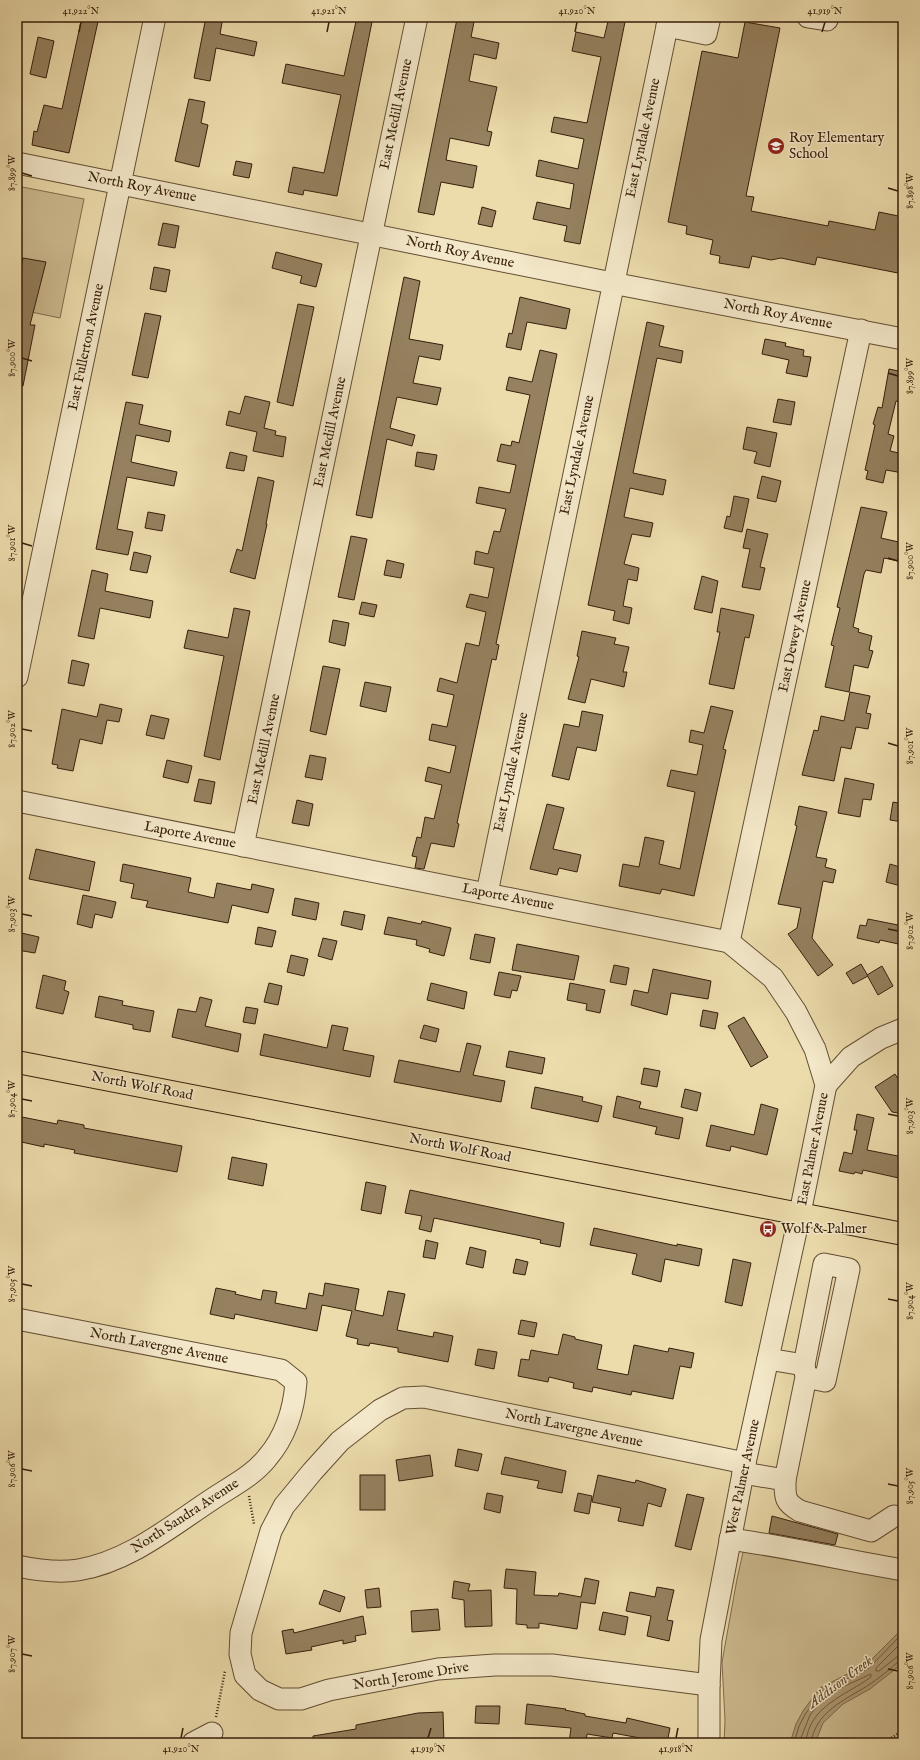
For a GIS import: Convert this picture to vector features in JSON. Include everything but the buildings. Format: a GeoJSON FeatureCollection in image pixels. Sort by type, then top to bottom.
{"type":"FeatureCollection","features":[{"type":"Feature","properties":{"kind":"main road","name":"North Wolf Road"},"geometry":{"type":"LineString","coordinates":[[17,1062],[903,1234]]}},
{"type":"Feature","properties":{"kind":"street","name":"East Fullerton Avenue"},"geometry":{"type":"LineString","coordinates":[[17,678],[155,17]]}},
{"type":"Feature","properties":{"kind":"street","name":"East Medill Avenue"},"geometry":{"type":"LineString","coordinates":[[243,846],[417,17]]}},
{"type":"Feature","properties":{"kind":"street"},"geometry":{"type":"LineString","coordinates":[[668,22],[706,34],[710,17]]}},
{"type":"Feature","properties":{"kind":"street"},"geometry":{"type":"LineString","coordinates":[[808,17],[827,20],[828,17]]}},
{"type":"Feature","properties":{"kind":"street","name":"East Lyndale Avenue"},"geometry":{"type":"LineString","coordinates":[[487,893],[612,283],[668,22]]}},
{"type":"Feature","properties":{"kind":"street","name":"North Roy Avenue"},"geometry":{"type":"LineString","coordinates":[[17,163],[120,182],[612,283],[903,339]]}},
{"type":"Feature","properties":{"kind":"street","name":"East Dewey Avenue"},"geometry":{"type":"LineString","coordinates":[[729,942],[862,330]]}},
{"type":"Feature","properties":{"kind":"street","name":"Laporte Avenue"},"geometry":{"type":"LineString","coordinates":[[17,801],[729,942],[773,978],[796,1012],[815,1049],[826,1086]]}},
{"type":"Feature","properties":{"kind":"street"},"geometry":{"type":"LineString","coordinates":[[826,1086],[852,1057],[881,1038],[903,1030]]}},
{"type":"Feature","properties":{"kind":"street","name":"East Palmer Avenue"},"geometry":{"type":"LineString","coordinates":[[800,1213],[826,1086]]}},
{"type":"Feature","properties":{"kind":"street","name":"West Palmer Avenue"},"geometry":{"type":"LineString","coordinates":[[709,1743],[711,1640],[744,1468],[800,1213]]}},
{"type":"Feature","properties":{"kind":"street","name":"North Lavergne Avenue"},"geometry":{"type":"LineString","coordinates":[[17,1319],[281,1370],[296,1382]]}},
{"type":"Feature","properties":{"kind":"street"},"geometry":{"type":"LineString","coordinates":[[768,1359],[805,1371],[785,1480],[785,1497],[791,1506],[800,1511],[871,1531],[894,1516]]}},
{"type":"Feature","properties":{"kind":"street","name":"North Sandra Avenue"},"geometry":{"type":"LineString","coordinates":[[17,1566],[38,1570],[77,1570],[110,1561],[142,1546],[245,1478],[267,1458],[282,1435],[295,1400],[296,1382]]}},
{"type":"Feature","properties":{"kind":"street","name":"North Lavergne Avenue"},"geometry":{"type":"LineString","coordinates":[[260,1690],[245,1675],[240,1654],[241,1633],[271,1531],[284,1506],[340,1441],[380,1410],[403,1398],[424,1397],[744,1468],[785,1480]]}},
{"type":"Feature","properties":{"kind":"street"},"geometry":{"type":"LineString","coordinates":[[730,1539],[783,1546],[848,1561],[903,1570]]}},
{"type":"Feature","properties":{"kind":"street","name":"North Jerome Drive"},"geometry":{"type":"LineString","coordinates":[[260,1690],[280,1699],[301,1699],[329,1690],[438,1669],[495,1665],[552,1665],[709,1685]]}},
{"type":"Feature","properties":{"kind":"street"},"geometry":{"type":"LineString","coordinates":[[193,1743],[212,1733]]}},
{"type":"Feature","properties":{"kind":"path"},"geometry":{"type":"LineString","coordinates":[[245,1478],[254,1528]]}},
{"type":"Feature","properties":{"kind":"path"},"geometry":{"type":"LineString","coordinates":[[212,1733],[226,1666]]}},
{"type":"Feature","properties":{"kind":"path"},"geometry":{"type":"LineString","coordinates":[[884,1743],[903,1730]]}},
{"type":"Feature","properties":{"kind":"shaded area"},"geometry":{"type":"Polygon","coordinates":[[[17,186],[84,199],[60,318],[17,309],[17,186]]]}},
{"type":"Feature","properties":{"kind":"shaded area"},"geometry":{"type":"Polygon","coordinates":[[[744,1548],[903,1573],[903,1743],[724,1743],[725,1720],[722,1662],[744,1548]]]}},
{"type":"Feature","properties":{"kind":"water","name":"Addison Creek"},"geometry":{"type":"Polygon","coordinates":[[[903,1628],[903,1663],[870,1689],[843,1704],[823,1723],[815,1743],[790,1743],[796,1724],[803,1711],[820,1688],[867,1664],[903,1628]]]}},
{"type":"Feature","properties":{"kind":"place","name":"Roy Elementary School"},"geometry":{"type":"Point","coordinates":[776,146]}},
{"type":"Feature","properties":{"kind":"place","name":"Wolf & Palmer"},"geometry":{"type":"Point","coordinates":[768,1229]}}]}
